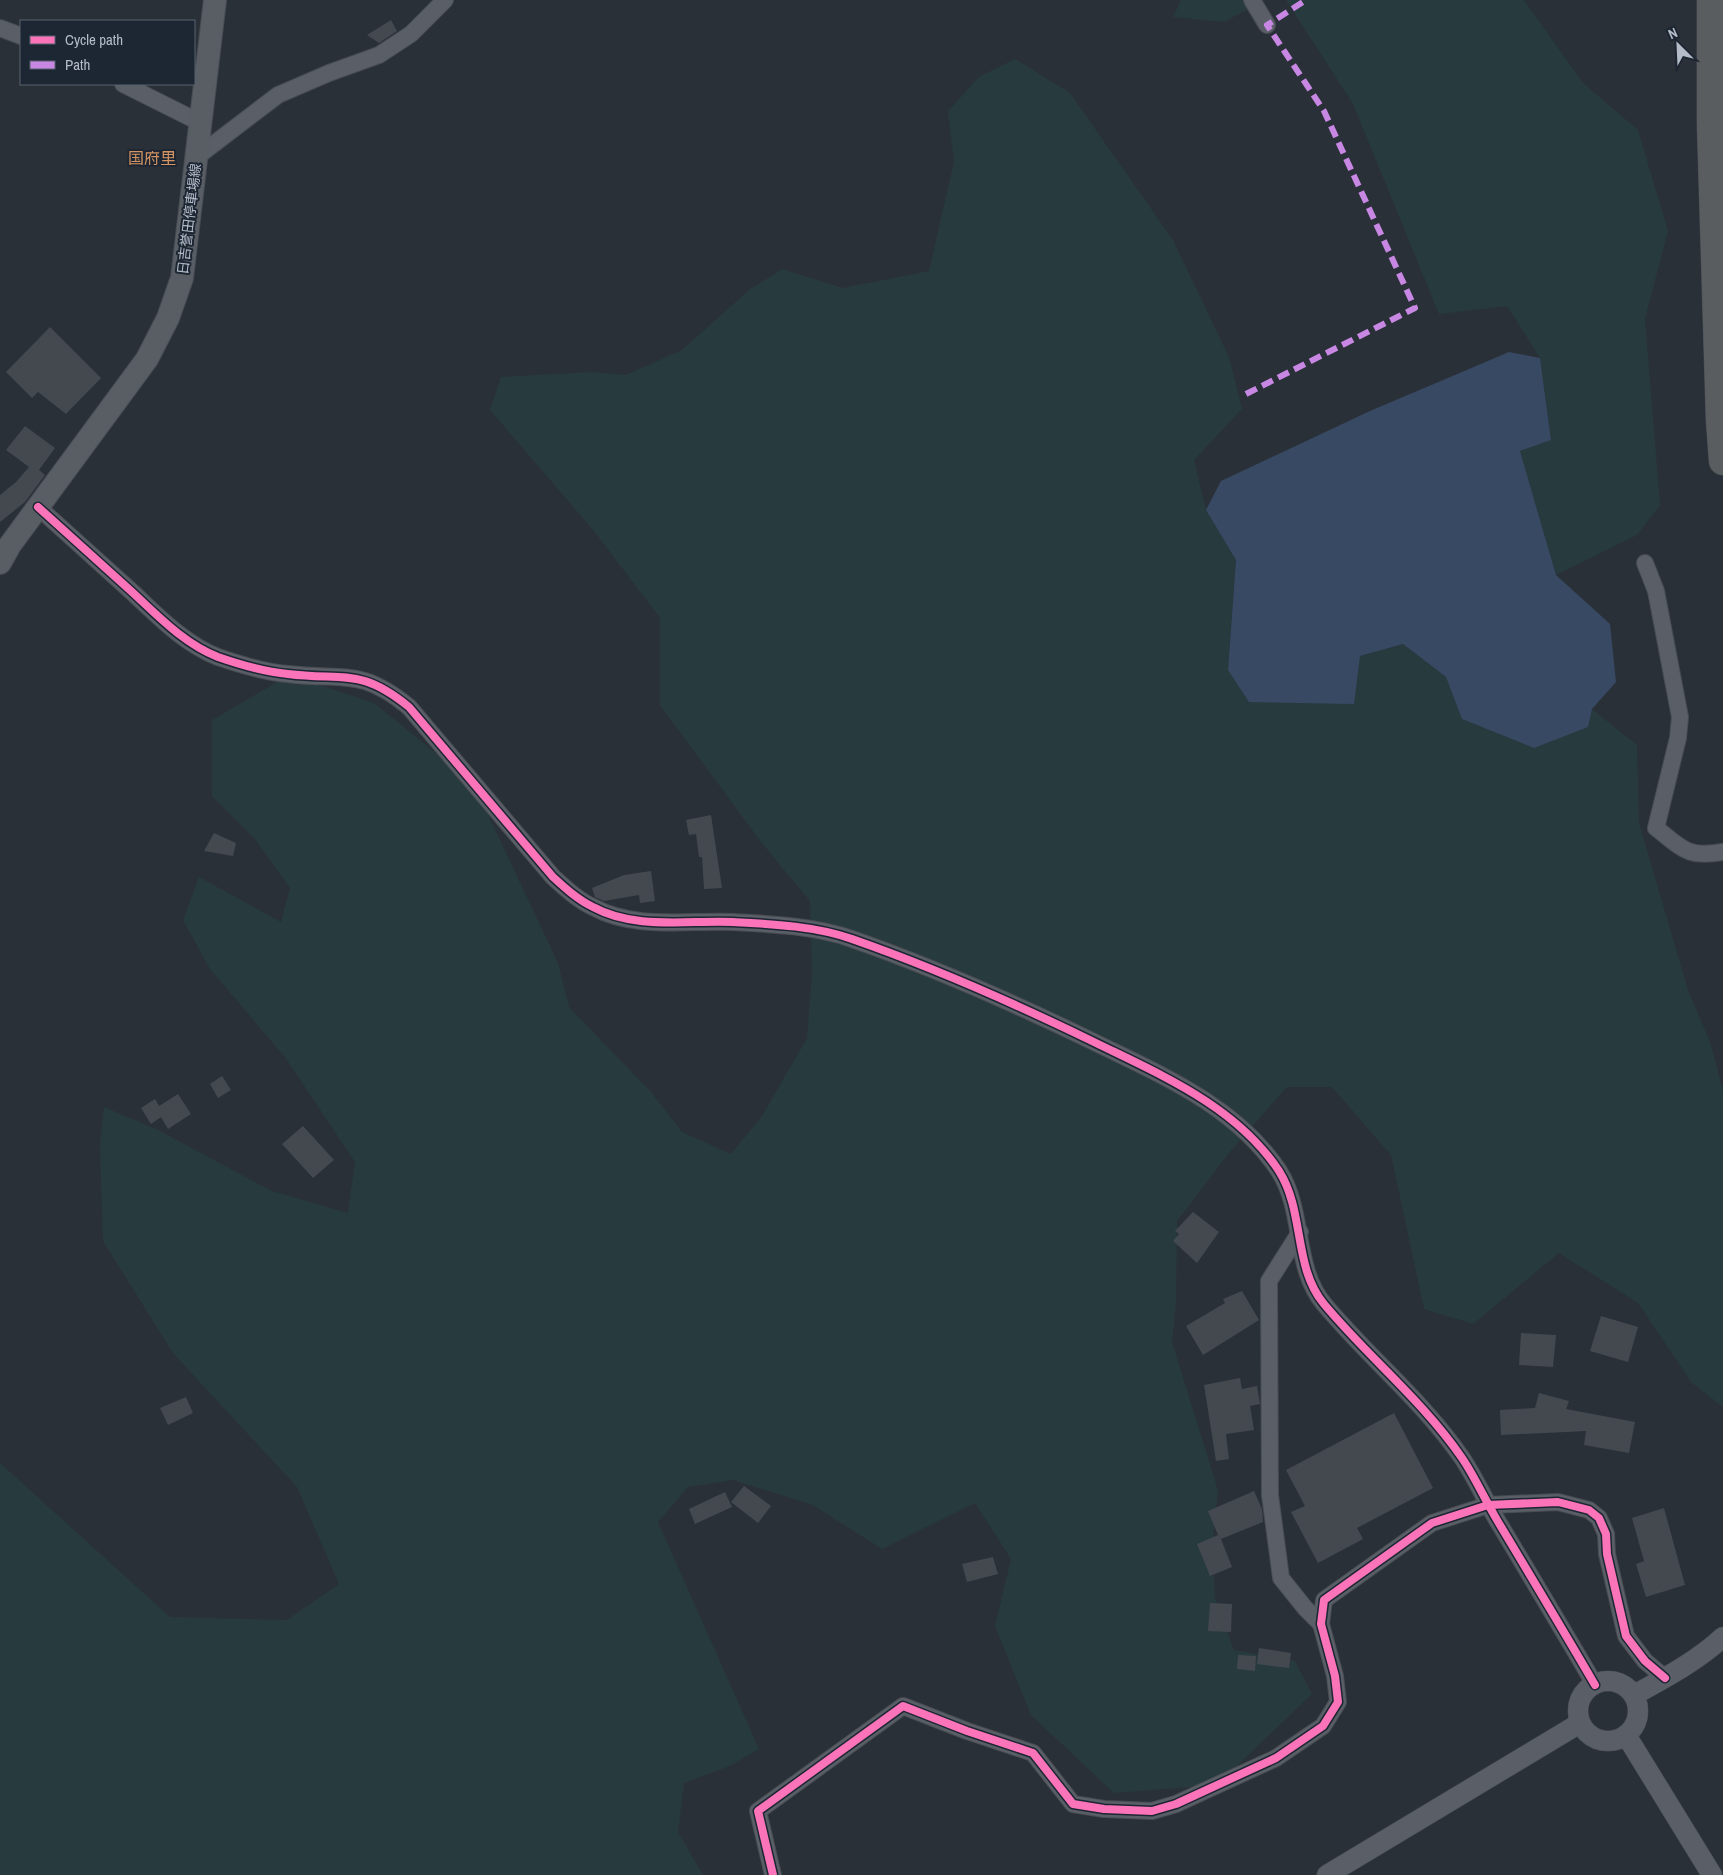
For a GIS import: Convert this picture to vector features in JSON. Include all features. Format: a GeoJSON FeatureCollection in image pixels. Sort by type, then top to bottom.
{"type":"FeatureCollection","features":[{"type":"Feature","properties":{"kind":"highway"},"geometry":{"type":"LineString","coordinates":[[1711,0],[1711,133],[1723,461]]}},
{"type":"Feature","properties":{"kind":"main road","name":"日吉誉田停車場線"},"geometry":{"type":"LineString","coordinates":[[3,550],[38,507],[147,360],[168,318],[182,278],[198,156],[215,0]]}},
{"type":"Feature","properties":{"kind":"street"},"geometry":{"type":"LineString","coordinates":[[198,156],[278,95],[329,73],[379,55],[411,34],[445,0]]}},
{"type":"Feature","properties":{"kind":"street"},"geometry":{"type":"LineString","coordinates":[[1252,0],[1267,25]]}},
{"type":"Feature","properties":{"kind":"street"},"geometry":{"type":"LineString","coordinates":[[0,28],[20,36]]}},
{"type":"Feature","properties":{"kind":"street"},"geometry":{"type":"LineString","coordinates":[[125,85],[201,123]]}},
{"type":"Feature","properties":{"kind":"street"},"geometry":{"type":"LineString","coordinates":[[38,507],[186,640],[217,656],[258,669],[289,675],[353,677],[373,682],[391,692],[409,707],[553,877],[569,892],[594,908],[646,922],[733,922],[818,930],[849,938],[1022,1007],[1182,1086],[1219,1110],[1252,1139],[1279,1171],[1294,1200],[1306,1268],[1322,1302],[1437,1426],[1463,1459],[1488,1505],[1595,1685]]}},
{"type":"Feature","properties":{"kind":"street"},"geometry":{"type":"LineString","coordinates":[[1645,563],[1656,592],[1680,718],[1678,738],[1656,828],[1684,851],[1702,855],[1723,852]]}},
{"type":"Feature","properties":{"kind":"street"},"geometry":{"type":"LineString","coordinates":[[1300,1232],[1269,1281],[1270,1495],[1281,1578],[1305,1608],[1321,1624]]}},
{"type":"Feature","properties":{"kind":"street"},"geometry":{"type":"LineString","coordinates":[[773,1875],[758,1811],[903,1706],[1033,1754],[1073,1804],[1104,1809],[1152,1811],[1176,1804],[1276,1758],[1323,1726],[1338,1702],[1335,1676],[1321,1624],[1324,1600],[1432,1523],[1488,1505],[1558,1502],[1589,1510],[1599,1518],[1606,1534],[1607,1554],[1626,1636],[1644,1661],[1666,1678]]}},
{"type":"Feature","properties":{"kind":"street"},"geometry":{"type":"LineString","coordinates":[[1634,1695],[1699,1657],[1723,1637]]}},
{"type":"Feature","properties":{"kind":"street"},"geometry":{"type":"LineString","coordinates":[[1608,1681],[1618,1683],[1627,1687],[1634,1695],[1639,1714],[1636,1724],[1626,1735],[1612,1741],[1602,1741],[1593,1737],[1580,1723],[1579,1704],[1583,1695],[1595,1685],[1608,1681]]}},
{"type":"Feature","properties":{"kind":"street"},"geometry":{"type":"LineString","coordinates":[[1327,1875],[1580,1723]]}},
{"type":"Feature","properties":{"kind":"street"},"geometry":{"type":"LineString","coordinates":[[1626,1735],[1712,1875]]}},
{"type":"Feature","properties":{"kind":"green space"},"geometry":{"type":"Polygon","coordinates":[[[1181,0],[1265,0],[1224,22],[1173,17],[1181,0]]]}},
{"type":"Feature","properties":{"kind":"green space"},"geometry":{"type":"Polygon","coordinates":[[[1286,0],[1524,0],[1583,83],[1638,130],[1668,231],[1645,319],[1660,505],[1637,535],[1556,575],[1520,451],[1551,439],[1540,358],[1507,306],[1439,314],[1353,104],[1286,0]]]}},
{"type":"Feature","properties":{"kind":"green space"},"geometry":{"type":"Polygon","coordinates":[[[1015,59],[1070,93],[1173,240],[1229,357],[1242,409],[1194,460],[1206,510],[1236,560],[1228,670],[1360,656],[1403,644],[1446,677],[1463,719],[1534,748],[1592,709],[1637,745],[1639,823],[1688,990],[1710,1042],[1723,1090],[1723,1407],[1692,1383],[1638,1303],[1559,1253],[1473,1324],[1424,1309],[1391,1155],[1332,1087],[1287,1087],[1229,1153],[1177,1221],[1176,1303],[1172,1342],[1218,1490],[1212,1548],[1215,1598],[1234,1650],[1295,1661],[1312,1694],[1217,1785],[1114,1793],[1031,1715],[995,1626],[1011,1559],[975,1503],[882,1549],[813,1505],[733,1480],[688,1487],[658,1522],[759,1749],[730,1766],[684,1783],[678,1832],[703,1875],[0,1875],[0,1463],[170,1617],[287,1620],[339,1584],[297,1487],[173,1353],[103,1241],[100,1146],[104,1107],[156,1129],[272,1191],[348,1213],[355,1162],[285,1057],[210,969],[183,920],[199,877],[281,922],[290,888],[255,839],[212,796],[212,720],[289,675],[374,703],[473,783],[558,963],[569,1007],[651,1092],[682,1132],[731,1154],[762,1116],[807,1038],[812,974],[810,901],[761,842],[660,705],[660,618],[594,531],[490,410],[501,377],[592,372],[626,375],[682,350],[749,290],[782,269],[843,288],[929,271],[954,162],[948,111],[979,77],[1015,59]]]}},
{"type":"Feature","properties":{"kind":"water"},"geometry":{"type":"Polygon","coordinates":[[[1509,352],[1540,358],[1551,440],[1520,451],[1556,575],[1610,624],[1616,682],[1592,709],[1588,727],[1534,748],[1462,719],[1446,677],[1403,644],[1360,656],[1354,704],[1249,702],[1228,670],[1236,560],[1206,510],[1221,481],[1370,411],[1509,352]]]}},
{"type":"Feature","properties":{"kind":"building"},"geometry":{"type":"Polygon","coordinates":[[[391,20],[397,31],[379,43],[367,35],[391,20]]]}},
{"type":"Feature","properties":{"kind":"building"},"geometry":{"type":"Polygon","coordinates":[[[50,327],[101,378],[66,414],[38,392],[32,398],[6,372],[50,327]]]}},
{"type":"Feature","properties":{"kind":"building"},"geometry":{"type":"Polygon","coordinates":[[[25,426],[55,448],[39,470],[45,475],[25,502],[0,522],[0,495],[16,482],[29,467],[6,450],[25,426]]]}},
{"type":"Feature","properties":{"kind":"building"},"geometry":{"type":"Polygon","coordinates":[[[711,815],[722,888],[704,889],[702,857],[699,857],[696,834],[689,835],[686,820],[711,815]]]}},
{"type":"Feature","properties":{"kind":"building"},"geometry":{"type":"Polygon","coordinates":[[[214,833],[236,843],[233,856],[204,851],[214,833]]]}},
{"type":"Feature","properties":{"kind":"building"},"geometry":{"type":"Polygon","coordinates":[[[651,871],[655,901],[640,903],[639,895],[604,901],[595,897],[592,888],[624,875],[651,871]]]}},
{"type":"Feature","properties":{"kind":"building"},"geometry":{"type":"Polygon","coordinates":[[[222,1076],[231,1090],[218,1098],[210,1084],[222,1076]]]}},
{"type":"Feature","properties":{"kind":"building"},"geometry":{"type":"Polygon","coordinates":[[[178,1094],[191,1114],[168,1129],[161,1117],[151,1124],[141,1108],[155,1099],[159,1106],[178,1094]]]}},
{"type":"Feature","properties":{"kind":"building"},"geometry":{"type":"Polygon","coordinates":[[[303,1126],[334,1160],[313,1178],[282,1144],[303,1126]]]}},
{"type":"Feature","properties":{"kind":"building"},"geometry":{"type":"Polygon","coordinates":[[[1193,1212],[1219,1232],[1197,1263],[1173,1241],[1179,1234],[1175,1231],[1193,1212]]]}},
{"type":"Feature","properties":{"kind":"building"},"geometry":{"type":"Polygon","coordinates":[[[1242,1291],[1259,1320],[1203,1355],[1186,1326],[1225,1303],[1223,1299],[1242,1291]]]}},
{"type":"Feature","properties":{"kind":"building"},"geometry":{"type":"Polygon","coordinates":[[[1601,1316],[1638,1327],[1628,1362],[1590,1351],[1601,1316]]]}},
{"type":"Feature","properties":{"kind":"building"},"geometry":{"type":"Polygon","coordinates":[[[1521,1333],[1556,1335],[1553,1367],[1519,1365],[1521,1333]]]}},
{"type":"Feature","properties":{"kind":"building"},"geometry":{"type":"Polygon","coordinates":[[[1240,1378],[1242,1389],[1257,1386],[1260,1404],[1250,1406],[1254,1430],[1226,1434],[1229,1459],[1216,1461],[1204,1385],[1240,1378]]]}},
{"type":"Feature","properties":{"kind":"building"},"geometry":{"type":"Polygon","coordinates":[[[1539,1393],[1569,1401],[1566,1409],[1635,1422],[1629,1453],[1584,1445],[1586,1431],[1501,1435],[1500,1410],[1535,1408],[1539,1393]]]}},
{"type":"Feature","properties":{"kind":"building"},"geometry":{"type":"Polygon","coordinates":[[[186,1397],[193,1413],[168,1425],[160,1408],[186,1397]]]}},
{"type":"Feature","properties":{"kind":"building"},"geometry":{"type":"Polygon","coordinates":[[[1394,1413],[1433,1488],[1357,1528],[1363,1539],[1318,1563],[1291,1512],[1305,1506],[1286,1470],[1394,1413]]]}},
{"type":"Feature","properties":{"kind":"building"},"geometry":{"type":"Polygon","coordinates":[[[744,1486],[771,1506],[758,1523],[731,1502],[744,1486]]]}},
{"type":"Feature","properties":{"kind":"building"},"geometry":{"type":"Polygon","coordinates":[[[1254,1491],[1262,1509],[1263,1522],[1221,1539],[1232,1567],[1210,1576],[1197,1544],[1218,1535],[1208,1511],[1254,1491]]]}},
{"type":"Feature","properties":{"kind":"building"},"geometry":{"type":"Polygon","coordinates":[[[725,1492],[732,1507],[695,1524],[689,1509],[725,1492]]]}},
{"type":"Feature","properties":{"kind":"building"},"geometry":{"type":"Polygon","coordinates":[[[1664,1508],[1685,1585],[1646,1597],[1636,1564],[1644,1561],[1632,1518],[1664,1508]]]}},
{"type":"Feature","properties":{"kind":"building"},"geometry":{"type":"Polygon","coordinates":[[[993,1557],[998,1574],[967,1582],[962,1564],[993,1557]]]}},
{"type":"Feature","properties":{"kind":"building"},"geometry":{"type":"Polygon","coordinates":[[[1210,1603],[1232,1604],[1231,1632],[1208,1631],[1210,1603]]]}},
{"type":"Feature","properties":{"kind":"building"},"geometry":{"type":"Polygon","coordinates":[[[1259,1648],[1291,1653],[1289,1668],[1257,1664],[1259,1648]]]}},
{"type":"Feature","properties":{"kind":"building"},"geometry":{"type":"Polygon","coordinates":[[[1238,1655],[1256,1656],[1255,1671],[1237,1669],[1238,1655]]]}},
{"type":"Feature","properties":{"kind":"marked path"},"geometry":{"type":"LineString","coordinates":[[1246,394],[1415,308],[1324,111],[1267,25],[1306,0]]}},
{"type":"Feature","properties":{"kind":"cycle path"},"geometry":{"type":"LineString","coordinates":[[38,507],[182,637],[194,645],[218,657],[253,668],[307,676],[351,678],[377,686],[392,694],[409,707],[553,877],[587,904],[626,919],[662,922],[733,922],[778,925],[809,928],[852,939],[944,974],[1035,1014],[1171,1080],[1219,1110],[1261,1148],[1279,1171],[1293,1204],[1303,1256],[1314,1289],[1341,1323],[1430,1417],[1462,1458],[1595,1685]]}},
{"type":"Feature","properties":{"kind":"cycle path"},"geometry":{"type":"LineString","coordinates":[[773,1875],[758,1811],[903,1706],[967,1731],[1033,1753],[1073,1804],[1104,1809],[1152,1811],[1176,1804],[1276,1758],[1323,1726],[1338,1702],[1335,1676],[1321,1624],[1324,1600],[1432,1523],[1488,1505],[1558,1502],[1589,1510],[1599,1518],[1606,1534],[1607,1554],[1626,1636],[1645,1661],[1665,1678]]}},
{"type":"Feature","properties":{"kind":"district","name":"国府里"},"geometry":{"type":"Point","coordinates":[152,158]}}]}
